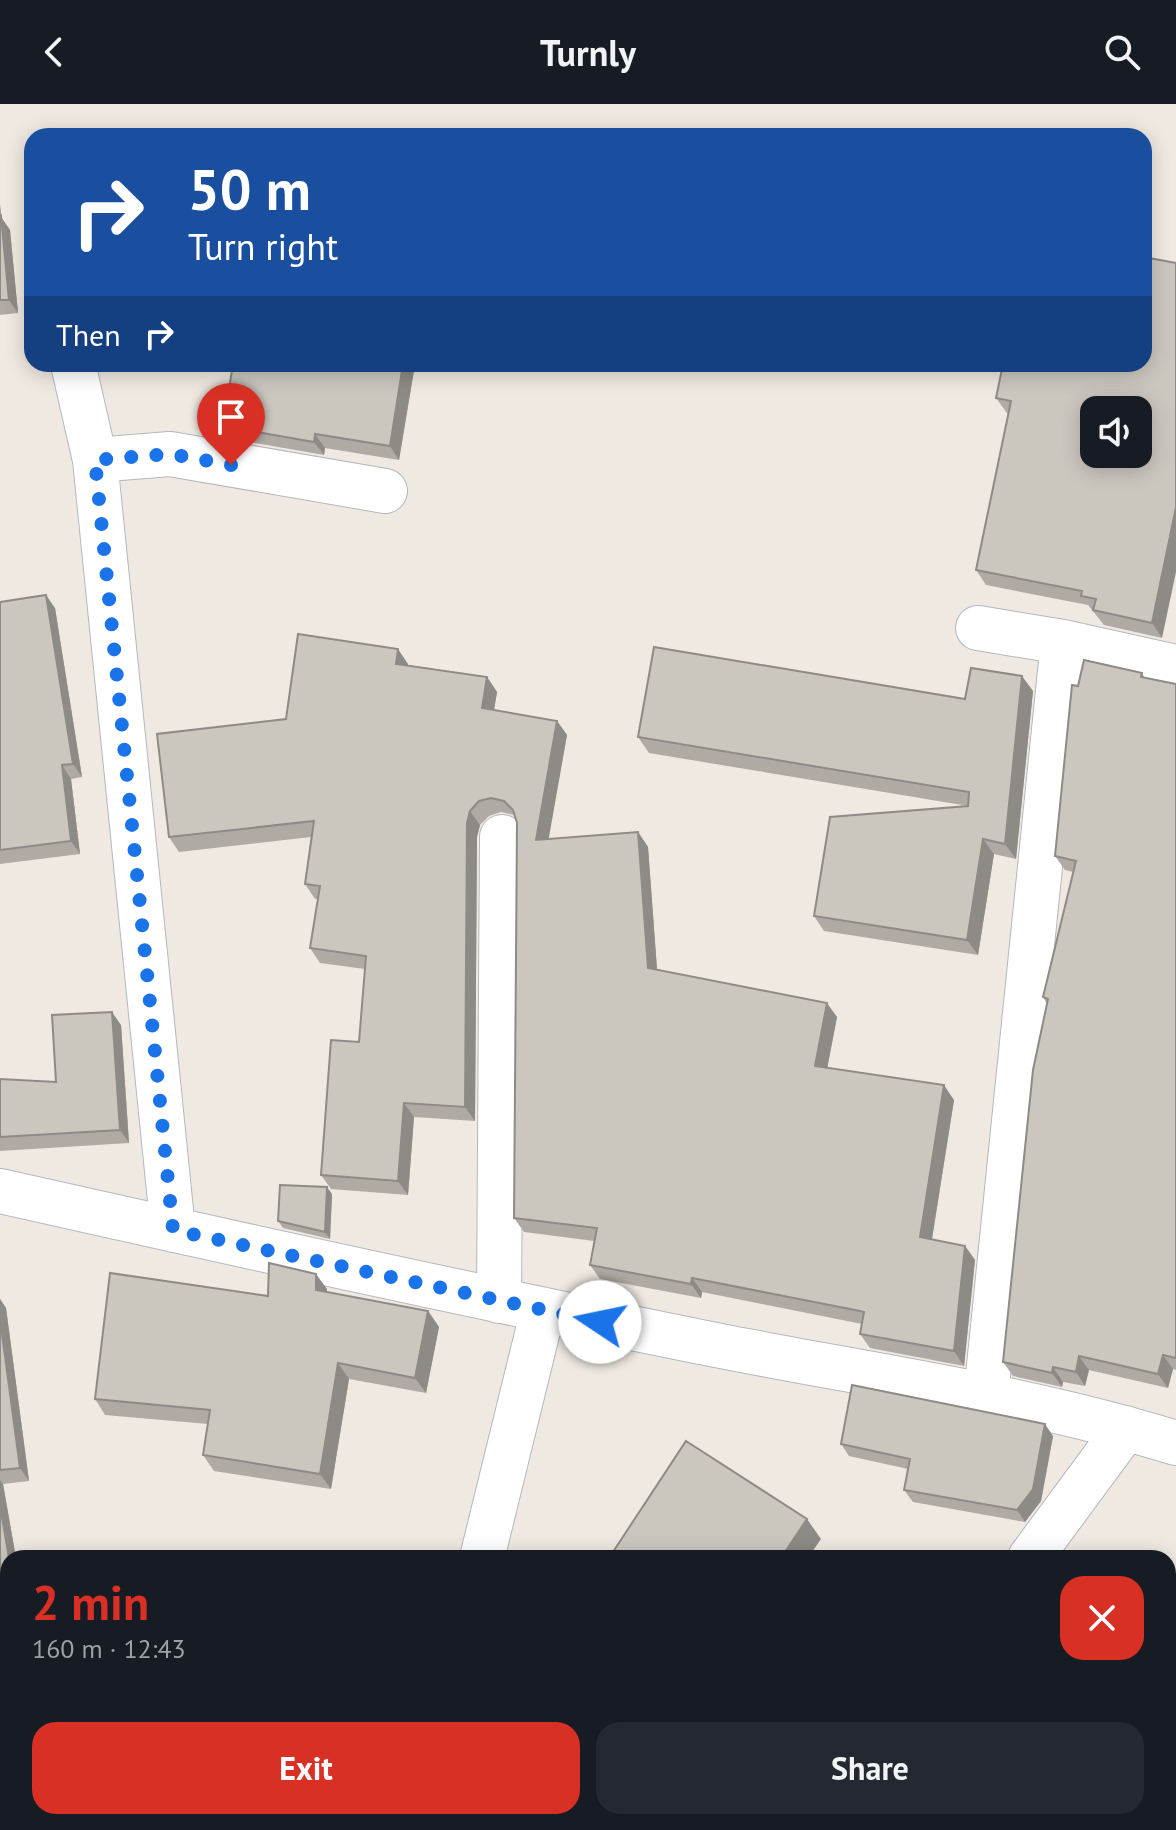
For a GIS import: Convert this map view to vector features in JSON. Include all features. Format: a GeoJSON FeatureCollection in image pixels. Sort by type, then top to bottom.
{"type":"FeatureCollection","features":[{"type":"Feature","properties":{"kind":"street"},"geometry":{"type":"LineString","coordinates":[[75,372],[95,460],[173,1230]]}},
{"type":"Feature","properties":{"kind":"street"},"geometry":{"type":"LineString","coordinates":[[95,460],[170,454],[385,491]]}},
{"type":"Feature","properties":{"kind":"street"},"geometry":{"type":"LineString","coordinates":[[978,628],[1063,642],[1176,667]]}},
{"type":"Feature","properties":{"kind":"street"},"geometry":{"type":"LineString","coordinates":[[986,1395],[1063,642]]}},
{"type":"Feature","properties":{"kind":"street"},"geometry":{"type":"LineString","coordinates":[[499,1301],[502,837]]}},
{"type":"Feature","properties":{"kind":"street"},"geometry":{"type":"LineString","coordinates":[[0,1191],[499,1301],[986,1395],[1176,1443]]}},
{"type":"Feature","properties":{"kind":"street"},"geometry":{"type":"LineString","coordinates":[[484,1550],[543,1310]]}},
{"type":"Feature","properties":{"kind":"street"},"geometry":{"type":"LineString","coordinates":[[1036,1550],[1126,1428]]}},
{"type":"Feature","properties":{"kind":"building"},"geometry":{"type":"Polygon","coordinates":[[[1,216],[9,300],[0,300],[1,216]]]}},
{"type":"Feature","properties":{"kind":"building"},"geometry":{"type":"Polygon","coordinates":[[[1152,258],[1176,263],[1176,507],[1152,623],[1093,610],[1096,599],[1081,596],[1082,591],[976,570],[1011,401],[996,398],[1001,372],[1152,372],[1152,258]]]}},
{"type":"Feature","properties":{"kind":"building"},"geometry":{"type":"Polygon","coordinates":[[[232,372],[402,372],[390,446],[315,434],[314,442],[223,426],[232,372]]]}},
{"type":"Feature","properties":{"kind":"building"},"geometry":{"type":"Polygon","coordinates":[[[46,595],[73,764],[62,765],[71,841],[0,850],[0,602],[46,595]]]}},
{"type":"Feature","properties":{"kind":"building"},"geometry":{"type":"Polygon","coordinates":[[[298,634],[398,649],[396,664],[487,677],[482,708],[557,721],[536,840],[638,832],[648,968],[827,1003],[815,1066],[944,1085],[920,1237],[965,1246],[954,1351],[860,1334],[864,1312],[860,1311],[692,1278],[691,1284],[590,1265],[597,1228],[514,1218],[517,823],[513,810],[504,801],[491,798],[479,801],[470,811],[467,823],[465,1107],[404,1103],[398,1181],[321,1175],[331,1040],[359,1042],[366,956],[310,948],[320,886],[305,884],[314,821],[169,837],[157,734],[286,719],[298,634]]]}},
{"type":"Feature","properties":{"kind":"building"},"geometry":{"type":"Polygon","coordinates":[[[654,647],[965,699],[971,668],[1022,676],[1005,844],[983,839],[967,940],[814,916],[830,817],[968,806],[969,792],[638,737],[654,647]]]}},
{"type":"Feature","properties":{"kind":"building"},"geometry":{"type":"Polygon","coordinates":[[[1084,660],[1176,684],[1176,1358],[1163,1355],[1158,1374],[1079,1356],[1076,1372],[1053,1367],[1052,1373],[1003,1362],[1033,1070],[1048,999],[1043,997],[1076,861],[1055,856],[1072,685],[1078,686],[1084,660]]]}},
{"type":"Feature","properties":{"kind":"building"},"geometry":{"type":"Polygon","coordinates":[[[112,1012],[120,1130],[0,1137],[0,1079],[56,1082],[52,1015],[112,1012]]]}},
{"type":"Feature","properties":{"kind":"building"},"geometry":{"type":"Polygon","coordinates":[[[280,1185],[327,1187],[325,1232],[278,1221],[280,1185]]]}},
{"type":"Feature","properties":{"kind":"building"},"geometry":{"type":"Polygon","coordinates":[[[269,1263],[316,1274],[316,1290],[428,1311],[415,1378],[338,1363],[320,1474],[203,1455],[210,1410],[95,1399],[110,1273],[268,1296],[269,1263]]]}},
{"type":"Feature","properties":{"kind":"building"},"geometry":{"type":"Polygon","coordinates":[[[0,1319],[20,1468],[0,1470],[0,1319]]]}},
{"type":"Feature","properties":{"kind":"building"},"geometry":{"type":"Polygon","coordinates":[[[852,1385],[1045,1424],[1033,1489],[1017,1510],[904,1490],[910,1459],[841,1444],[852,1385]]]}},
{"type":"Feature","properties":{"kind":"building"},"geometry":{"type":"Polygon","coordinates":[[[686,1441],[807,1519],[786,1550],[614,1550],[686,1441]]]}},
{"type":"Feature","properties":{"kind":"building"},"geometry":{"type":"Polygon","coordinates":[[[0,1506],[8,1550],[0,1550],[0,1506]]]}},
{"type":"Feature","properties":{"kind":"route"},"geometry":{"type":"LineString","coordinates":[[231,465],[170,454],[95,460],[173,1230],[600,1322]]}}]}
